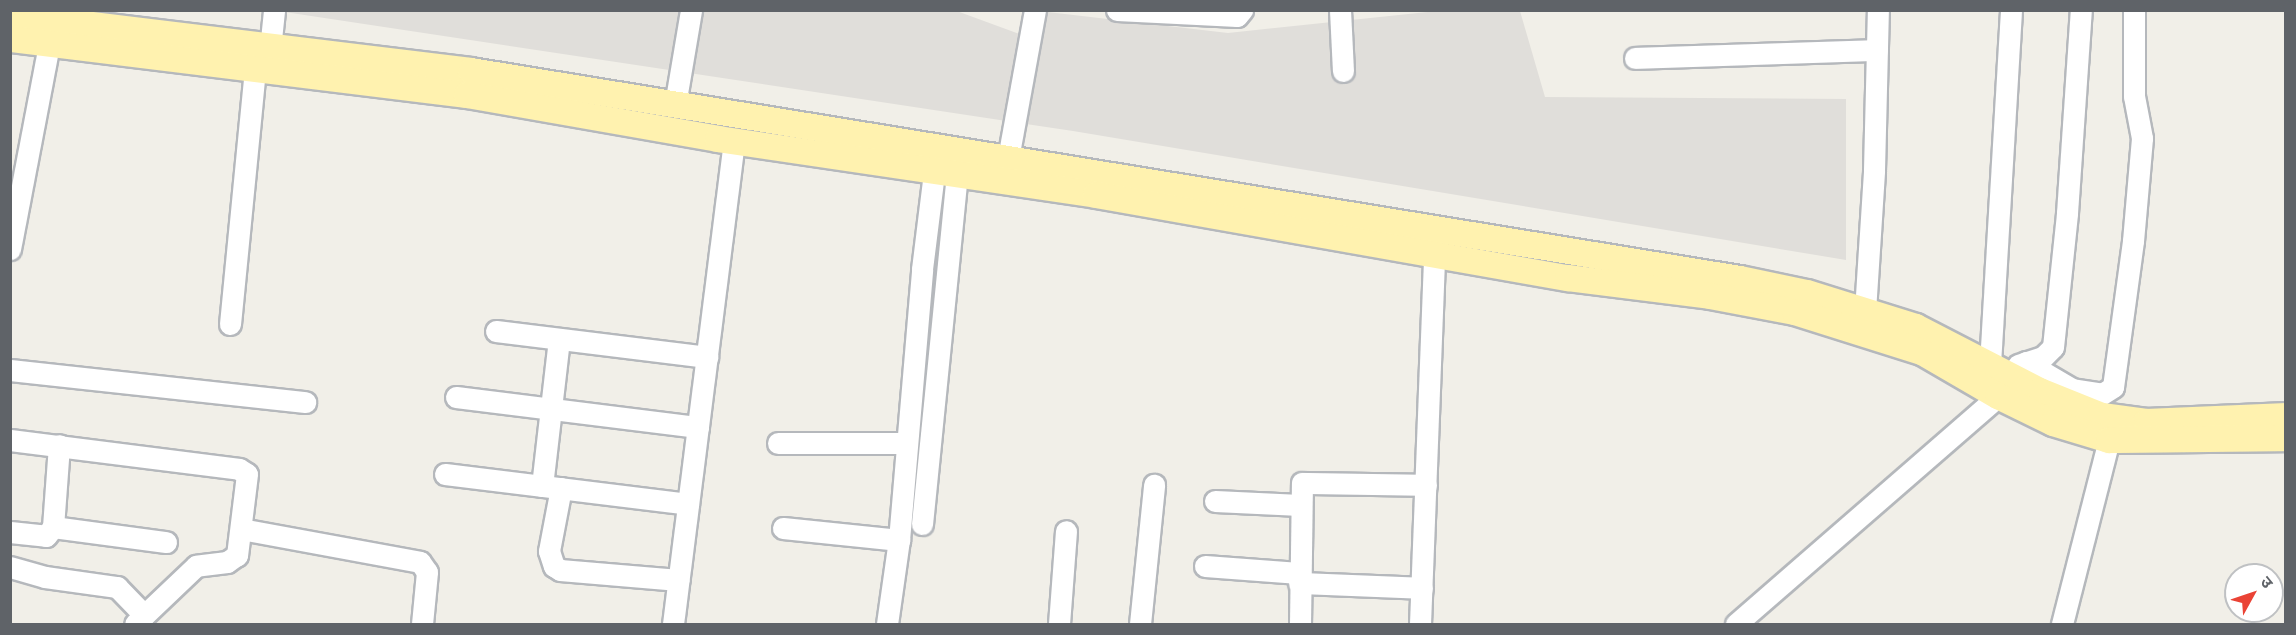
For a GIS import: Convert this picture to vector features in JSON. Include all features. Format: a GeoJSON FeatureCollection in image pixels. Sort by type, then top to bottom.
{"type":"FeatureCollection","features":[{"type":"Feature","properties":{"kind":"main road"},"geometry":{"type":"LineString","coordinates":[[10,15],[262,59]]}},
{"type":"Feature","properties":{"kind":"main road"},"geometry":{"type":"LineString","coordinates":[[10,39],[49,44],[262,59],[675,105],[943,164],[1006,170],[1506,267],[1795,312],[1922,352],[1952,366],[1998,396],[2031,399],[2102,416],[2147,422],[2286,416]]}},
{"type":"Feature","properties":{"kind":"main road"},"geometry":{"type":"LineString","coordinates":[[469,83],[734,142],[1006,170],[1510,240],[1740,279],[1865,311],[1916,327],[1995,367],[2031,399],[2109,440],[2286,438]]}},
{"type":"Feature","properties":{"kind":"street"},"geometry":{"type":"LineString","coordinates":[[230,324],[262,59],[274,10]]}},
{"type":"Feature","properties":{"kind":"street"},"geometry":{"type":"LineString","coordinates":[[675,105],[691,10]]}},
{"type":"Feature","properties":{"kind":"street"},"geometry":{"type":"LineString","coordinates":[[1006,170],[1035,10]]}},
{"type":"Feature","properties":{"kind":"street"},"geometry":{"type":"LineString","coordinates":[[1117,10],[1237,16],[1242,10]]}},
{"type":"Feature","properties":{"kind":"street"},"geometry":{"type":"LineString","coordinates":[[1340,10],[1342,71]]}},
{"type":"Feature","properties":{"kind":"street"},"geometry":{"type":"LineString","coordinates":[[1865,311],[1874,170],[1878,10]]}},
{"type":"Feature","properties":{"kind":"street"},"geometry":{"type":"LineString","coordinates":[[2011,10],[1995,367],[2026,362],[2049,353],[2055,335],[2081,10]]}},
{"type":"Feature","properties":{"kind":"street"},"geometry":{"type":"LineString","coordinates":[[2026,362],[2072,389],[2102,394],[2112,387],[2133,240],[2142,138],[2134,96],[2134,10]]}},
{"type":"Feature","properties":{"kind":"street"},"geometry":{"type":"LineString","coordinates":[[10,249],[49,44]]}},
{"type":"Feature","properties":{"kind":"street"},"geometry":{"type":"LineString","coordinates":[[1635,58],[1877,50]]}},
{"type":"Feature","properties":{"kind":"street"},"geometry":{"type":"LineString","coordinates":[[673,624],[734,142]]}},
{"type":"Feature","properties":{"kind":"street"},"geometry":{"type":"LineString","coordinates":[[887,624],[899,540],[922,268],[943,164]]}},
{"type":"Feature","properties":{"kind":"street"},"geometry":{"type":"LineString","coordinates":[[922,524],[943,164]]}},
{"type":"Feature","properties":{"kind":"street"},"geometry":{"type":"LineString","coordinates":[[1506,267],[1510,240]]}},
{"type":"Feature","properties":{"kind":"street"},"geometry":{"type":"LineString","coordinates":[[1420,624],[1434,254]]}},
{"type":"Feature","properties":{"kind":"street"},"geometry":{"type":"LineString","coordinates":[[496,331],[707,357]]}},
{"type":"Feature","properties":{"kind":"street"},"geometry":{"type":"LineString","coordinates":[[559,339],[551,408],[552,487],[549,551],[554,566],[560,570],[679,580]]}},
{"type":"Feature","properties":{"kind":"street"},"geometry":{"type":"LineString","coordinates":[[10,370],[305,402]]}},
{"type":"Feature","properties":{"kind":"street"},"geometry":{"type":"LineString","coordinates":[[1736,624],[1998,396]]}},
{"type":"Feature","properties":{"kind":"street"},"geometry":{"type":"LineString","coordinates":[[456,398],[698,427]]}},
{"type":"Feature","properties":{"kind":"street"},"geometry":{"type":"LineString","coordinates":[[10,440],[244,471],[248,482],[237,555],[232,560],[199,564],[139,620],[117,587],[45,577],[10,567]]}},
{"type":"Feature","properties":{"kind":"street"},"geometry":{"type":"LineString","coordinates":[[2062,624],[2109,440]]}},
{"type":"Feature","properties":{"kind":"street"},"geometry":{"type":"LineString","coordinates":[[778,443],[907,443]]}},
{"type":"Feature","properties":{"kind":"street"},"geometry":{"type":"LineString","coordinates":[[10,532],[46,536],[53,527],[59,446]]}},
{"type":"Feature","properties":{"kind":"street"},"geometry":{"type":"LineString","coordinates":[[445,474],[688,504]]}},
{"type":"Feature","properties":{"kind":"street"},"geometry":{"type":"LineString","coordinates":[[1300,624],[1300,486],[1305,481],[1426,484]]}},
{"type":"Feature","properties":{"kind":"street"},"geometry":{"type":"LineString","coordinates":[[1140,624],[1154,485]]}},
{"type":"Feature","properties":{"kind":"street"},"geometry":{"type":"LineString","coordinates":[[1215,501],[1300,505]]}},
{"type":"Feature","properties":{"kind":"street"},"geometry":{"type":"LineString","coordinates":[[53,527],[166,542]]}},
{"type":"Feature","properties":{"kind":"street"},"geometry":{"type":"LineString","coordinates":[[783,528],[899,540]]}},
{"type":"Feature","properties":{"kind":"street"},"geometry":{"type":"LineString","coordinates":[[241,530],[420,562],[427,572],[422,624]]}},
{"type":"Feature","properties":{"kind":"street"},"geometry":{"type":"LineString","coordinates":[[1059,624],[1066,531]]}},
{"type":"Feature","properties":{"kind":"street"},"geometry":{"type":"LineString","coordinates":[[1205,566],[1299,578],[1422,588]]}},
{"type":"Feature","properties":{"kind":"shaded area"},"geometry":{"type":"Polygon","coordinates":[[[954,10],[1036,40],[1039,11],[1228,33],[1437,11],[1520,11],[1545,97],[1846,99],[1846,260],[1073,131],[278,11],[954,10]]]}}]}
